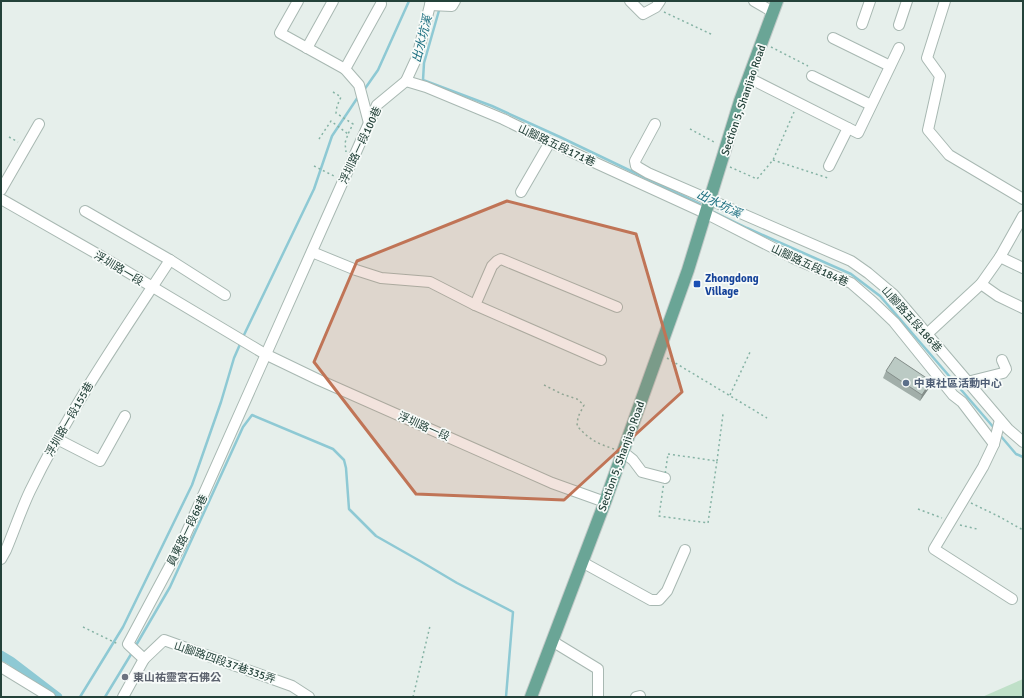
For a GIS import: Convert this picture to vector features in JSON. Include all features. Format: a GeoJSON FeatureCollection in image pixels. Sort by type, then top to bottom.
{"type":"FeatureCollection","features":[{"type":"Feature","properties":{"kind":"main road","name":"Section 5, Shanjiao Road"},"geometry":{"type":"LineString","coordinates":[[531,697],[605,502],[688,270],[749,78],[775,6]]}},
{"type":"Feature","properties":{"kind":"street"},"geometry":{"type":"LineString","coordinates":[[298,1],[280,33],[345,69],[359,85],[369,123]]}},
{"type":"Feature","properties":{"kind":"street"},"geometry":{"type":"LineString","coordinates":[[307,48],[333,1]]}},
{"type":"Feature","properties":{"kind":"street"},"geometry":{"type":"LineString","coordinates":[[431,3],[452,6],[455,1]]}},
{"type":"Feature","properties":{"kind":"street"},"geometry":{"type":"LineString","coordinates":[[630,1],[643,14],[658,4]]}},
{"type":"Feature","properties":{"kind":"street"},"geometry":{"type":"LineString","coordinates":[[754,1],[775,6]]}},
{"type":"Feature","properties":{"kind":"street"},"geometry":{"type":"LineString","coordinates":[[862,24],[870,1]]}},
{"type":"Feature","properties":{"kind":"street"},"geometry":{"type":"LineString","coordinates":[[899,25],[907,1]]}},
{"type":"Feature","properties":{"kind":"street"},"geometry":{"type":"LineString","coordinates":[[945,1],[927,58],[940,76],[928,130],[949,155],[1023,199]]}},
{"type":"Feature","properties":{"kind":"street","name":"浮圳路一段100巷"},"geometry":{"type":"LineString","coordinates":[[265,354],[312,252],[376,105],[406,82],[417,57],[431,3]]}},
{"type":"Feature","properties":{"kind":"street"},"geometry":{"type":"LineString","coordinates":[[345,69],[381,4]]}},
{"type":"Feature","properties":{"kind":"street"},"geometry":{"type":"LineString","coordinates":[[833,38],[890,66]]}},
{"type":"Feature","properties":{"kind":"street"},"geometry":{"type":"LineString","coordinates":[[749,78],[858,133],[899,48]]}},
{"type":"Feature","properties":{"kind":"street"},"geometry":{"type":"LineString","coordinates":[[812,76],[871,105]]}},
{"type":"Feature","properties":{"kind":"street","name":"山腳路五段171巷"},"geometry":{"type":"LineString","coordinates":[[406,82],[426,87],[503,119],[705,213]]}},
{"type":"Feature","properties":{"kind":"street"},"geometry":{"type":"LineString","coordinates":[[1,190],[39,124]]}},
{"type":"Feature","properties":{"kind":"street","name":"山腳路五段186巷"},"geometry":{"type":"LineString","coordinates":[[655,124],[635,161],[636,166],[648,174],[851,261],[868,273],[893,294],[1000,420],[1023,442]]}},
{"type":"Feature","properties":{"kind":"street"},"geometry":{"type":"LineString","coordinates":[[829,166],[848,128]]}},
{"type":"Feature","properties":{"kind":"street"},"geometry":{"type":"LineString","coordinates":[[521,192],[550,142]]}},
{"type":"Feature","properties":{"kind":"street","name":"浮圳路一段"},"geometry":{"type":"LineString","coordinates":[[1,199],[99,255],[152,288],[248,342],[265,354],[319,380],[552,483],[605,502]]}},
{"type":"Feature","properties":{"kind":"street"},"geometry":{"type":"LineString","coordinates":[[85,211],[170,260],[225,295]]}},
{"type":"Feature","properties":{"kind":"street","name":"山腳路五段184巷"},"geometry":{"type":"LineString","coordinates":[[705,213],[795,259],[851,283],[894,322],[953,396],[962,402],[994,444]]}},
{"type":"Feature","properties":{"kind":"street"},"geometry":{"type":"LineString","coordinates":[[927,334],[981,284],[1000,257],[1023,216]]}},
{"type":"Feature","properties":{"kind":"street"},"geometry":{"type":"LineString","coordinates":[[312,252],[356,270],[381,278],[430,282],[475,305],[601,360]]}},
{"type":"Feature","properties":{"kind":"street"},"geometry":{"type":"LineString","coordinates":[[1000,257],[1023,268]]}},
{"type":"Feature","properties":{"kind":"street"},"geometry":{"type":"LineString","coordinates":[[475,305],[492,266],[501,259],[617,307]]}},
{"type":"Feature","properties":{"kind":"street","name":"浮圳路一段155巷"},"geometry":{"type":"LineString","coordinates":[[1,559],[29,492],[57,439],[91,382],[170,260]]}},
{"type":"Feature","properties":{"kind":"street"},"geometry":{"type":"LineString","coordinates":[[981,284],[998,296],[1023,308]]}},
{"type":"Feature","properties":{"kind":"street","name":"員東路一段68巷"},"geometry":{"type":"LineString","coordinates":[[128,644],[181,545],[218,464],[265,354]]}},
{"type":"Feature","properties":{"kind":"street"},"geometry":{"type":"LineString","coordinates":[[967,382],[1003,373],[1006,369],[1002,360]]}},
{"type":"Feature","properties":{"kind":"street"},"geometry":{"type":"LineString","coordinates":[[57,439],[100,462],[125,416]]}},
{"type":"Feature","properties":{"kind":"street"},"geometry":{"type":"LineString","coordinates":[[1000,420],[994,444],[983,467],[934,549],[1012,599]]}},
{"type":"Feature","properties":{"kind":"street"},"geometry":{"type":"LineString","coordinates":[[623,452],[633,460],[642,472],[665,478]]}},
{"type":"Feature","properties":{"kind":"street"},"geometry":{"type":"LineString","coordinates":[[582,562],[651,600],[659,600],[667,591],[685,550]]}},
{"type":"Feature","properties":{"kind":"street","name":"山腳路四段37巷335弄"},"geometry":{"type":"LineString","coordinates":[[144,659],[164,640],[292,686],[309,697]]}},
{"type":"Feature","properties":{"kind":"street"},"geometry":{"type":"LineString","coordinates":[[552,640],[598,669],[598,697]]}},
{"type":"Feature","properties":{"kind":"street"},"geometry":{"type":"LineString","coordinates":[[123,697],[144,659],[128,644]]}},
{"type":"Feature","properties":{"kind":"street"},"geometry":{"type":"LineString","coordinates":[[1,667],[50,697]]}},
{"type":"Feature","properties":{"kind":"path"},"geometry":{"type":"LineString","coordinates":[[658,4],[713,36]]}},
{"type":"Feature","properties":{"kind":"path"},"geometry":{"type":"LineString","coordinates":[[762,42],[808,66]]}},
{"type":"Feature","properties":{"kind":"path"},"geometry":{"type":"LineString","coordinates":[[333,92],[341,97],[336,113],[353,124],[344,148],[352,160]]}},
{"type":"Feature","properties":{"kind":"path"},"geometry":{"type":"LineString","coordinates":[[721,163],[757,179],[773,160],[798,103]]}},
{"type":"Feature","properties":{"kind":"path"},"geometry":{"type":"LineString","coordinates":[[319,139],[331,121],[348,134]]}},
{"type":"Feature","properties":{"kind":"path"},"geometry":{"type":"LineString","coordinates":[[690,129],[726,148]]}},
{"type":"Feature","properties":{"kind":"path"},"geometry":{"type":"LineString","coordinates":[[773,160],[828,178]]}},
{"type":"Feature","properties":{"kind":"path"},"geometry":{"type":"LineString","coordinates":[[314,166],[343,180]]}},
{"type":"Feature","properties":{"kind":"path"},"geometry":{"type":"LineString","coordinates":[[730,395],[750,350]]}},
{"type":"Feature","properties":{"kind":"path"},"geometry":{"type":"LineString","coordinates":[[658,353],[767,418]]}},
{"type":"Feature","properties":{"kind":"path"},"geometry":{"type":"LineString","coordinates":[[544,385],[562,394],[577,399],[584,405],[578,417],[577,426],[587,437],[623,452]]}},
{"type":"Feature","properties":{"kind":"path"},"geometry":{"type":"LineString","coordinates":[[717,461],[668,454],[659,516],[708,523],[717,461],[723,414]]}},
{"type":"Feature","properties":{"kind":"path"},"geometry":{"type":"LineString","coordinates":[[963,500],[998,516],[1023,530]]}},
{"type":"Feature","properties":{"kind":"path"},"geometry":{"type":"LineString","coordinates":[[918,509],[962,526],[977,529]]}},
{"type":"Feature","properties":{"kind":"path"},"geometry":{"type":"LineString","coordinates":[[413,697],[430,626]]}},
{"type":"Feature","properties":{"kind":"path"},"geometry":{"type":"LineString","coordinates":[[83,628],[120,645],[128,644]]}},
{"type":"Feature","properties":{"kind":"highlighted area"},"geometry":{"type":"Polygon","coordinates":[[[507,201],[636,234],[682,392],[564,500],[416,494],[314,362],[357,261],[507,201]]]}},
{"type":"Feature","properties":{"kind":"green space"},"geometry":{"type":"Polygon","coordinates":[[[1023,679],[1023,697],[982,697],[1023,679]]]}},
{"type":"Feature","properties":{"kind":"building"},"geometry":{"type":"Polygon","coordinates":[[[895,357],[931,381],[922,395],[886,371],[895,357]]]}},
{"type":"Feature","properties":{"kind":"waterway"},"geometry":{"type":"LineString","coordinates":[[364,90],[378,70],[409,1]]}},
{"type":"Feature","properties":{"kind":"waterway","name":"出水坑溪"},"geometry":{"type":"LineString","coordinates":[[440,7],[424,63],[423,80],[492,106],[704,206]]}},
{"type":"Feature","properties":{"kind":"waterway"},"geometry":{"type":"LineString","coordinates":[[243,337],[314,189],[332,136],[358,97]]}},
{"type":"Feature","properties":{"kind":"waterway","name":"出水坑溪"},"geometry":{"type":"LineString","coordinates":[[710,210],[851,274],[880,296],[995,429]]}},
{"type":"Feature","properties":{"kind":"waterway"},"geometry":{"type":"LineString","coordinates":[[80,697],[123,627],[192,485],[221,402],[234,358],[241,342]]}},
{"type":"Feature","properties":{"kind":"waterway"},"geometry":{"type":"LineString","coordinates":[[135,647],[170,587],[243,427],[252,415],[333,449],[344,460],[349,509],[376,536],[457,583],[513,612],[506,697]]}},
{"type":"Feature","properties":{"kind":"waterway","name":"出水坑溪"},"geometry":{"type":"LineString","coordinates":[[999,434],[1016,454],[1023,457]]}},
{"type":"Feature","properties":{"kind":"waterway"},"geometry":{"type":"LineString","coordinates":[[105,697],[133,651]]}},
{"type":"Feature","properties":{"kind":"waterway"},"geometry":{"type":"LineString","coordinates":[[1,655],[58,697]]}},
{"type":"Feature","properties":{"kind":"place","name":"Zhongdong Village"},"geometry":{"type":"Point","coordinates":[697,284]}},
{"type":"Feature","properties":{"kind":"place","name":"中東社區活動中心"},"geometry":{"type":"Point","coordinates":[906,383]}},
{"type":"Feature","properties":{"kind":"place","name":"東山祐靈宮石佛公"},"geometry":{"type":"Point","coordinates":[125,677]}}]}
